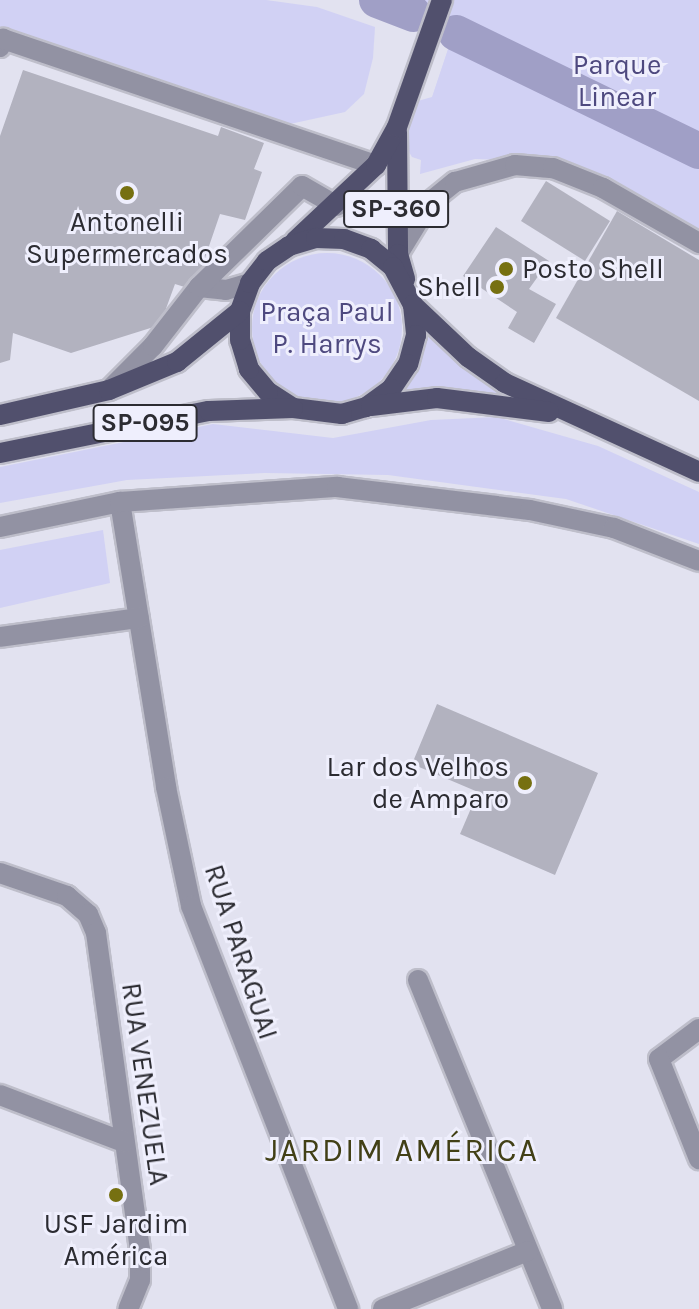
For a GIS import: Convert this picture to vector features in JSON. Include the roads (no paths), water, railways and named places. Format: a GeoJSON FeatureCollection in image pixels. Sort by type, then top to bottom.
{"type":"FeatureCollection","features":[{"type":"Feature","properties":{"kind":"main road","name":"SP-360"},"geometry":{"type":"LineString","coordinates":[[289,246],[337,206],[376,165],[400,118],[442,0]]}},
{"type":"Feature","properties":{"kind":"main road","name":"SP-360"},"geometry":{"type":"LineString","coordinates":[[400,118],[398,254],[411,298]]}},
{"type":"Feature","properties":{"kind":"main road","name":"SP-095"},"geometry":{"type":"LineString","coordinates":[[577,417],[496,402],[437,398],[317,415],[293,408],[268,392],[249,369],[240,340],[240,311],[250,283],[267,261],[289,246],[316,238],[344,239],[371,249],[393,267],[411,298],[468,357],[505,383],[699,472]]}},
{"type":"Feature","properties":{"kind":"main road"},"geometry":{"type":"LineString","coordinates":[[366,407],[391,389],[408,364],[416,335],[411,298]]}},
{"type":"Feature","properties":{"kind":"main road","name":"SP-095"},"geometry":{"type":"LineString","coordinates":[[0,415],[109,390],[177,362],[240,311]]}},
{"type":"Feature","properties":{"kind":"main road","name":"SP-095"},"geometry":{"type":"LineString","coordinates":[[0,453],[209,411],[293,408]]}},
{"type":"Feature","properties":{"kind":"street"},"geometry":{"type":"LineString","coordinates":[[0,47],[3,39],[376,165]]}},
{"type":"Feature","properties":{"kind":"street"},"geometry":{"type":"LineString","coordinates":[[398,254],[430,202],[447,189],[482,171],[515,165],[553,168],[603,188],[699,243]]}},
{"type":"Feature","properties":{"kind":"street"},"geometry":{"type":"LineString","coordinates":[[109,390],[153,346],[199,287],[302,186],[337,206]]}},
{"type":"Feature","properties":{"kind":"street"},"geometry":{"type":"LineString","coordinates":[[199,287],[226,290],[250,283]]}},
{"type":"Feature","properties":{"kind":"street"},"geometry":{"type":"LineString","coordinates":[[0,527],[120,502],[337,487],[426,495],[614,528],[699,561]]}},
{"type":"Feature","properties":{"kind":"street","name":"RUA PARAGUAI"},"geometry":{"type":"LineString","coordinates":[[120,502],[166,787],[191,906],[348,1309]]}},
{"type":"Feature","properties":{"kind":"street"},"geometry":{"type":"LineString","coordinates":[[0,637],[139,618]]}},
{"type":"Feature","properties":{"kind":"street","name":"RUA VENEZUELA"},"geometry":{"type":"LineString","coordinates":[[0,873],[67,896],[88,914],[96,933],[140,1249],[140,1280],[128,1309]]}},
{"type":"Feature","properties":{"kind":"street"},"geometry":{"type":"LineString","coordinates":[[418,980],[552,1309]]}},
{"type":"Feature","properties":{"kind":"street"},"geometry":{"type":"LineString","coordinates":[[699,1029],[659,1059],[699,1159]]}},
{"type":"Feature","properties":{"kind":"street"},"geometry":{"type":"LineString","coordinates":[[0,1095],[124,1142]]}},
{"type":"Feature","properties":{"kind":"street"},"geometry":{"type":"LineString","coordinates":[[383,1309],[528,1251]]}},
{"type":"Feature","properties":{"kind":"waterway"},"geometry":{"type":"LineString","coordinates":[[377,0],[413,14]]}},
{"type":"Feature","properties":{"kind":"waterway"},"geometry":{"type":"LineString","coordinates":[[456,33],[699,151]]}},
{"type":"Feature","properties":{"kind":"place","name":"Antonelli Supermercados"},"geometry":{"type":"Point","coordinates":[127,193]}},
{"type":"Feature","properties":{"kind":"place","name":"Posto Shell"},"geometry":{"type":"Point","coordinates":[506,269]}},
{"type":"Feature","properties":{"kind":"place","name":"Shell"},"geometry":{"type":"Point","coordinates":[497,287]}},
{"type":"Feature","properties":{"kind":"place","name":"Lar dos Velhos de Amparo"},"geometry":{"type":"Point","coordinates":[525,783]}},
{"type":"Feature","properties":{"kind":"place","name":"USF Jardim América"},"geometry":{"type":"Point","coordinates":[116,1195]}},
{"type":"Feature","properties":{"kind":"district","name":"JARDIM AMÉRICA"},"geometry":{"type":"Point","coordinates":[402,1151]}},
{"type":"Feature","properties":{"kind":"park label","name":"Parque Linear"},"geometry":{"type":"Point","coordinates":[617,81]}},
{"type":"Feature","properties":{"kind":"park label","name":"Praça Paul P. Harrys"},"geometry":{"type":"Point","coordinates":[327,328]}}]}
